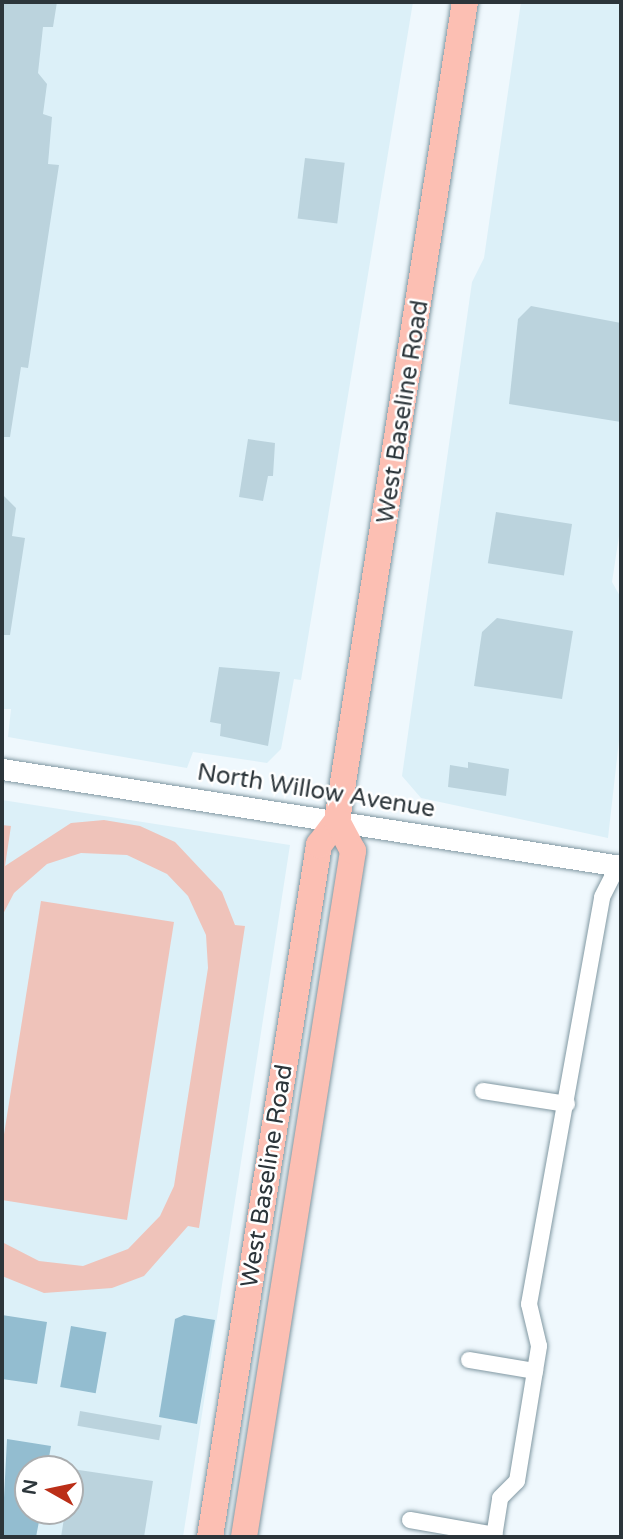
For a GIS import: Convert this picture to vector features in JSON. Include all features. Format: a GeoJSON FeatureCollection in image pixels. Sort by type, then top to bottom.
{"type":"FeatureCollection","features":[{"type":"Feature","properties":{"kind":"main road","name":"West Baseline Road"},"geometry":{"type":"LineString","coordinates":[[211,1537],[319,845],[337,821],[465,2]]}},
{"type":"Feature","properties":{"kind":"main road","name":"West Baseline Road"},"geometry":{"type":"LineString","coordinates":[[244,1537],[353,851],[337,821]]}},
{"type":"Feature","properties":{"kind":"street","name":"North Willow Avenue"},"geometry":{"type":"LineString","coordinates":[[2,769],[620,865]]}},
{"type":"Feature","properties":{"kind":"street"},"geometry":{"type":"LineString","coordinates":[[410,1520],[494,1536],[500,1498],[517,1481],[540,1346],[529,1304],[602,897],[620,865]]}},
{"type":"Feature","properties":{"kind":"street"},"geometry":{"type":"LineString","coordinates":[[483,1091],[567,1104]]}},
{"type":"Feature","properties":{"kind":"street"},"geometry":{"type":"LineString","coordinates":[[469,1360],[535,1371]]}},
{"type":"Feature","properties":{"kind":"shaded area"},"geometry":{"type":"Polygon","coordinates":[[[2,2],[413,2],[301,680],[294,679],[281,749],[267,763],[193,752],[187,768],[8,737],[11,709],[2,709],[2,2]]]}},
{"type":"Feature","properties":{"kind":"shaded area"},"geometry":{"type":"Polygon","coordinates":[[[521,2],[621,2],[621,523],[612,582],[621,598],[621,723],[608,838],[421,798],[402,776],[472,282],[484,258],[521,2]]]}},
{"type":"Feature","properties":{"kind":"shaded area"},"geometry":{"type":"Polygon","coordinates":[[[2,800],[290,845],[183,1537],[2,1537],[2,800]]]}},
{"type":"Feature","properties":{"kind":"shaded area"},"geometry":{"type":"Polygon","coordinates":[[[104,820],[140,826],[175,842],[222,892],[235,925],[245,926],[199,1228],[188,1226],[144,1276],[112,1288],[44,1293],[2,1276],[2,1242],[39,1261],[83,1266],[128,1249],[160,1216],[174,1186],[208,968],[206,935],[188,896],[167,874],[127,855],[81,853],[47,864],[14,893],[2,916],[2,825],[11,826],[5,866],[71,823],[104,820]]]}},
{"type":"Feature","properties":{"kind":"shaded area"},"geometry":{"type":"Polygon","coordinates":[[[41,901],[174,922],[127,1220],[2,1200],[2,1147],[41,901]]]}},
{"type":"Feature","properties":{"kind":"water"},"geometry":{"type":"Polygon","coordinates":[[[2,1315],[47,1322],[37,1384],[2,1379],[2,1315]]]}},
{"type":"Feature","properties":{"kind":"water"},"geometry":{"type":"Polygon","coordinates":[[[184,1315],[215,1320],[197,1424],[159,1417],[175,1319],[184,1315]]]}},
{"type":"Feature","properties":{"kind":"water"},"geometry":{"type":"Polygon","coordinates":[[[71,1326],[106,1332],[96,1393],[60,1387],[71,1326]]]}},
{"type":"Feature","properties":{"kind":"water"},"geometry":{"type":"Polygon","coordinates":[[[7,1439],[51,1446],[49,1455],[14,1455],[14,1525],[38,1525],[36,1537],[2,1537],[7,1439]]]}},
{"type":"Feature","properties":{"kind":"building"},"geometry":{"type":"Polygon","coordinates":[[[2,2],[57,2],[53,27],[43,27],[38,73],[47,84],[43,114],[52,117],[48,164],[59,165],[28,368],[21,367],[10,437],[2,437],[2,2]]]}},
{"type":"Feature","properties":{"kind":"building"},"geometry":{"type":"Polygon","coordinates":[[[305,158],[345,163],[337,223],[298,219],[305,158]]]}},
{"type":"Feature","properties":{"kind":"building"},"geometry":{"type":"Polygon","coordinates":[[[531,306],[621,323],[621,422],[509,404],[518,319],[531,306]]]}},
{"type":"Feature","properties":{"kind":"building"},"geometry":{"type":"Polygon","coordinates":[[[248,439],[275,443],[273,476],[268,476],[263,501],[239,497],[248,439]]]}},
{"type":"Feature","properties":{"kind":"building"},"geometry":{"type":"Polygon","coordinates":[[[2,494],[16,508],[12,536],[25,538],[10,635],[2,635],[2,494]]]}},
{"type":"Feature","properties":{"kind":"building"},"geometry":{"type":"Polygon","coordinates":[[[496,512],[572,524],[564,575],[488,563],[496,512]]]}},
{"type":"Feature","properties":{"kind":"building"},"geometry":{"type":"Polygon","coordinates":[[[497,618],[573,631],[562,699],[474,686],[482,632],[497,618]]]}},
{"type":"Feature","properties":{"kind":"building"},"geometry":{"type":"Polygon","coordinates":[[[219,667],[280,672],[268,746],[220,736],[221,724],[210,722],[219,667]]]}},
{"type":"Feature","properties":{"kind":"building"},"geometry":{"type":"Polygon","coordinates":[[[468,762],[509,769],[506,796],[448,787],[450,765],[468,768],[468,762]]]}},
{"type":"Feature","properties":{"kind":"building"},"geometry":{"type":"Polygon","coordinates":[[[80,1411],[162,1425],[159,1440],[77,1426],[80,1411]]]}},
{"type":"Feature","properties":{"kind":"building"},"geometry":{"type":"Polygon","coordinates":[[[84,1471],[153,1481],[144,1537],[61,1537],[63,1525],[84,1525],[84,1471]]]}}]}
